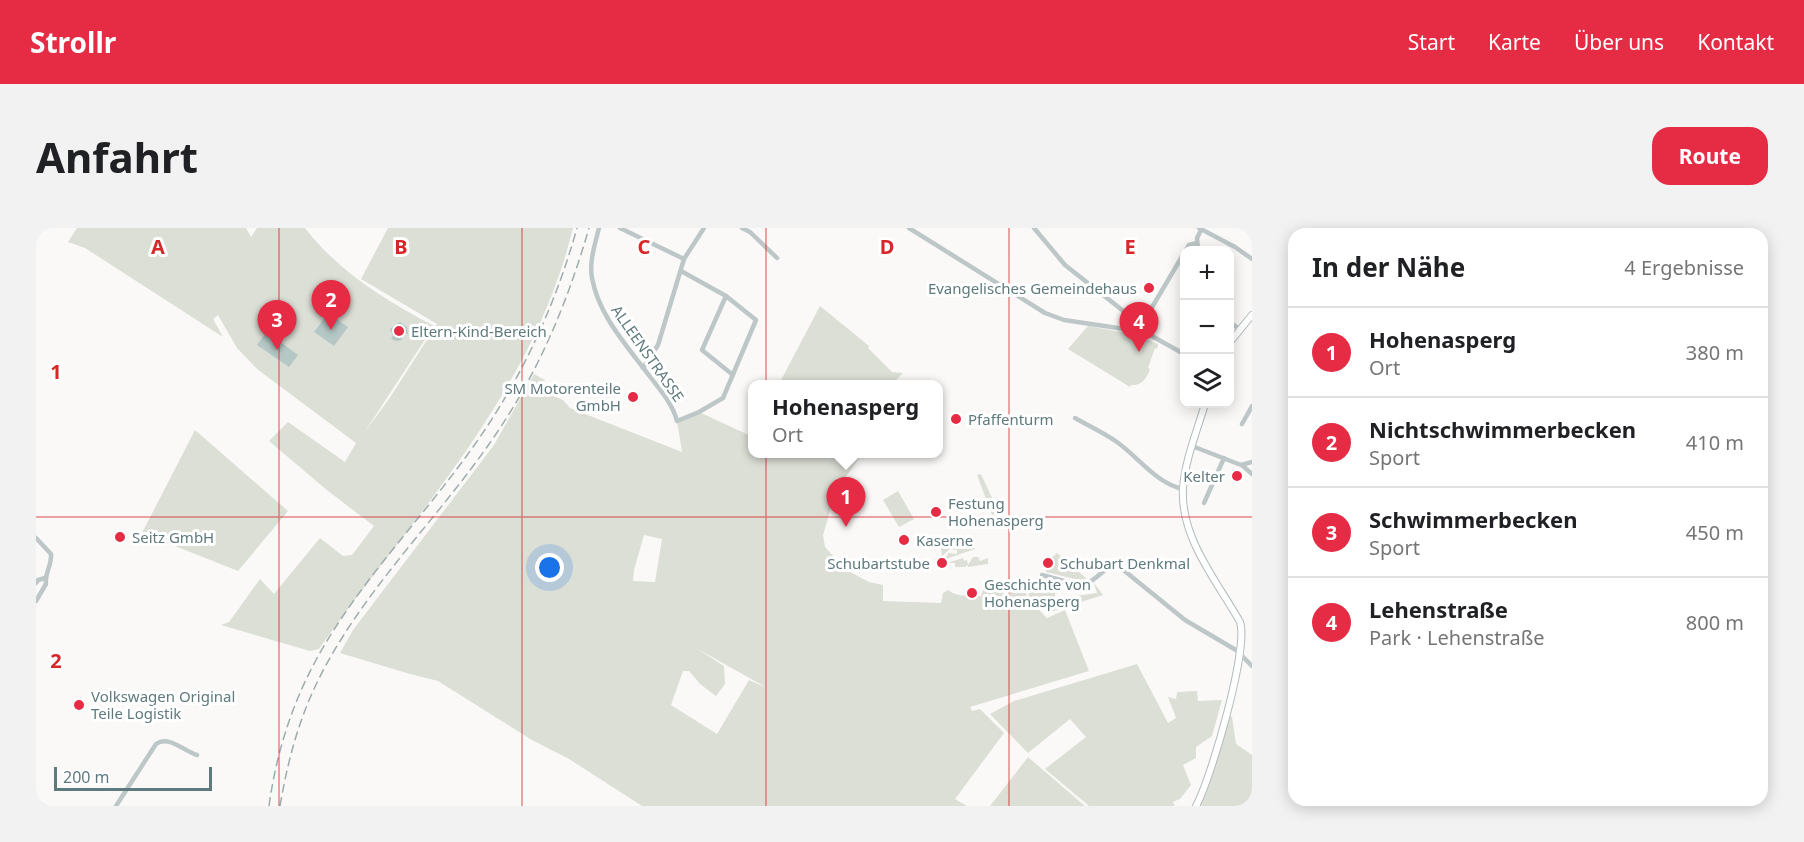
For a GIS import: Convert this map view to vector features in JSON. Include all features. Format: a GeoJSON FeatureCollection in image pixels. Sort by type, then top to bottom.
{"type":"FeatureCollection","features":[{"type":"Feature","properties":{"kind":"main road"},"geometry":{"type":"LineString","coordinates":[[1234,336],[1252,315]]}},
{"type":"Feature","properties":{"kind":"main road"},"geometry":{"type":"LineString","coordinates":[[1196,806],[1206,785],[1219,741],[1243,634],[1240,622],[1189,533],[1184,512],[1183,489],[1192,446],[1204,408]]}},
{"type":"Feature","properties":{"kind":"street","name":"ALLEENSTRASSE"},"geometry":{"type":"LineString","coordinates":[[599,228],[592,259],[592,278],[608,320],[675,413],[677,421],[721,400],[733,375]]}},
{"type":"Feature","properties":{"kind":"street"},"geometry":{"type":"LineString","coordinates":[[620,228],[684,259]]}},
{"type":"Feature","properties":{"kind":"street"},"geometry":{"type":"LineString","coordinates":[[643,368],[658,345],[684,259],[704,228]]}},
{"type":"Feature","properties":{"kind":"street"},"geometry":{"type":"LineString","coordinates":[[742,228],[751,230],[777,258]]}},
{"type":"Feature","properties":{"kind":"street"},"geometry":{"type":"LineString","coordinates":[[909,228],[1045,314],[1064,320],[1136,330],[1180,351]]}},
{"type":"Feature","properties":{"kind":"street"},"geometry":{"type":"LineString","coordinates":[[1034,228],[1051,251],[1071,270],[1131,317],[1136,330]]}},
{"type":"Feature","properties":{"kind":"street"},"geometry":{"type":"LineString","coordinates":[[1197,246],[1200,228],[1252,259]]}},
{"type":"Feature","properties":{"kind":"street"},"geometry":{"type":"LineString","coordinates":[[1188,246],[1197,243]]}},
{"type":"Feature","properties":{"kind":"street"},"geometry":{"type":"LineString","coordinates":[[1136,330],[1180,260]]}},
{"type":"Feature","properties":{"kind":"street"},"geometry":{"type":"LineString","coordinates":[[681,271],[726,296],[756,320],[733,375],[702,350],[726,296]]}},
{"type":"Feature","properties":{"kind":"street"},"geometry":{"type":"LineString","coordinates":[[1234,325],[1239,329]]}},
{"type":"Feature","properties":{"kind":"street"},"geometry":{"type":"LineString","coordinates":[[1242,424],[1252,406]]}},
{"type":"Feature","properties":{"kind":"street"},"geometry":{"type":"LineString","coordinates":[[1075,418],[1116,442],[1162,480],[1176,488],[1183,489]]}},
{"type":"Feature","properties":{"kind":"street"},"geometry":{"type":"LineString","coordinates":[[1192,446],[1243,466],[1252,474]]}},
{"type":"Feature","properties":{"kind":"street"},"geometry":{"type":"LineString","coordinates":[[1204,503],[1224,458]]}},
{"type":"Feature","properties":{"kind":"street"},"geometry":{"type":"LineString","coordinates":[[1243,466],[1252,462]]}},
{"type":"Feature","properties":{"kind":"street"},"geometry":{"type":"LineString","coordinates":[[36,538],[51,554],[52,563],[45,578],[46,584],[36,601]]}},
{"type":"Feature","properties":{"kind":"street"},"geometry":{"type":"LineString","coordinates":[[1042,575],[1082,584],[1091,581],[1116,564],[1185,620],[1240,653],[1252,666]]}},
{"type":"Feature","properties":{"kind":"street"},"geometry":{"type":"LineString","coordinates":[[36,583],[45,578]]}},
{"type":"Feature","properties":{"kind":"street"},"geometry":{"type":"LineString","coordinates":[[116,806],[156,744],[168,741],[197,755]]}},
{"type":"Feature","properties":{"kind":"shaded area"},"geometry":{"type":"Polygon","coordinates":[[[77,228],[246,228],[251,237],[257,228],[305,228],[318,244],[364,284],[434,326],[364,433],[389,399],[437,324],[361,279],[388,228],[573,228],[554,288],[530,345],[500,399],[431,500],[319,649],[310,651],[221,625],[229,622],[260,579],[274,594],[320,538],[343,556],[352,555],[374,526],[269,441],[288,422],[345,462],[356,443],[257,369],[237,348],[218,315],[213,319],[223,337],[85,248],[68,242],[77,228]]]}},
{"type":"Feature","properties":{"kind":"shaded area"},"geometry":{"type":"Polygon","coordinates":[[[820,306],[869,346],[868,348],[892,372],[903,373],[896,380],[781,380],[820,306]]]}},
{"type":"Feature","properties":{"kind":"shaded area"},"geometry":{"type":"Polygon","coordinates":[[[328,313],[348,327],[334,346],[314,332],[328,313]]]}},
{"type":"Feature","properties":{"kind":"shaded area","name":"Eltern-Kind-Bereich"},"geometry":{"type":"Polygon","coordinates":[[[400,322],[407,327],[408,334],[399,332],[402,340],[391,339],[393,336],[390,329],[400,322]]]}},
{"type":"Feature","properties":{"kind":"shaded area"},"geometry":{"type":"Polygon","coordinates":[[[273,323],[283,330],[279,341],[298,355],[289,367],[257,345],[273,323]]]}},
{"type":"Feature","properties":{"kind":"shaded area"},"geometry":{"type":"Polygon","coordinates":[[[1088,326],[1132,334],[1158,344],[1144,381],[1130,387],[1068,349],[1088,326]]]}},
{"type":"Feature","properties":{"kind":"shaded area"},"geometry":{"type":"Polygon","coordinates":[[[534,374],[545,380],[539,390],[563,400],[570,408],[682,452],[677,421],[699,412],[748,435],[748,458],[859,458],[836,491],[823,535],[825,547],[841,564],[869,582],[883,585],[883,601],[941,603],[943,593],[948,590],[959,595],[981,596],[983,590],[1000,590],[1025,584],[1027,598],[1047,618],[1065,610],[1089,671],[970,707],[972,711],[980,709],[1004,733],[955,799],[967,806],[642,806],[569,759],[532,740],[438,681],[340,653],[353,630],[494,445],[534,374]],[[644,535],[633,581],[655,582],[662,539],[644,535]],[[696,648],[724,666],[725,684],[716,696],[700,684],[689,671],[683,671],[671,705],[717,734],[749,680],[767,688],[696,648]]]}},
{"type":"Feature","properties":{"kind":"shaded area"},"geometry":{"type":"Polygon","coordinates":[[[195,430],[288,511],[238,571],[142,533],[195,430]]]}},
{"type":"Feature","properties":{"kind":"shaded area"},"geometry":{"type":"Polygon","coordinates":[[[981,474],[992,498],[996,514],[992,515],[977,475],[981,474]]]}},
{"type":"Feature","properties":{"kind":"shaded area"},"geometry":{"type":"Polygon","coordinates":[[[898,491],[914,519],[899,527],[883,500],[898,491]]]}},
{"type":"Feature","properties":{"kind":"shaded area"},"geometry":{"type":"Polygon","coordinates":[[[941,548],[975,549],[946,559],[948,553],[957,554],[957,550],[950,549],[942,556],[941,548]]]}},
{"type":"Feature","properties":{"kind":"shaded area"},"geometry":{"type":"Polygon","coordinates":[[[1057,553],[1088,580],[1083,581],[1046,572],[1047,562],[1057,553]]]}},
{"type":"Feature","properties":{"kind":"shaded area"},"geometry":{"type":"Polygon","coordinates":[[[973,557],[978,557],[980,561],[988,558],[988,564],[955,567],[955,563],[947,563],[963,558],[964,561],[967,560],[968,565],[973,557]]]}},
{"type":"Feature","properties":{"kind":"shaded area"},"geometry":{"type":"Polygon","coordinates":[[[1046,579],[1071,584],[1055,586],[1055,599],[1097,593],[1094,583],[1103,595],[1047,613],[1039,601],[1028,597],[1030,588],[1034,590],[1046,583],[1046,579]]]}},
{"type":"Feature","properties":{"kind":"shaded area"},"geometry":{"type":"Polygon","coordinates":[[[1137,664],[1168,723],[1176,718],[1168,697],[1176,699],[1177,692],[1197,691],[1198,701],[1222,700],[1212,736],[1196,747],[1196,758],[1183,765],[1191,785],[1180,799],[1173,802],[1175,806],[1089,806],[1045,769],[1086,737],[1070,719],[1028,753],[990,714],[1014,701],[1137,664]]]}},
{"type":"Feature","properties":{"kind":"shaded area"},"geometry":{"type":"Polygon","coordinates":[[[1226,715],[1232,717],[1236,744],[1252,755],[1252,806],[1196,806],[1226,715]]]}},
{"type":"Feature","properties":{"kind":"shaded area"},"geometry":{"type":"Polygon","coordinates":[[[1028,757],[1085,806],[990,806],[1028,757]]]}},
{"type":"Feature","properties":{"kind":"railway"},"geometry":{"type":"LineString","coordinates":[[269,806],[286,731],[299,695],[316,660],[353,602],[460,465],[496,413],[524,363],[549,310],[577,228]]}},
{"type":"Feature","properties":{"kind":"railway"},"geometry":{"type":"LineString","coordinates":[[280,806],[289,761],[302,717],[332,654],[376,589],[473,466],[526,386],[562,309],[589,228]]}},
{"type":"Feature","properties":{"kind":"place","name":"Evangelisches Gemeindehaus"},"geometry":{"type":"Point","coordinates":[1149,288]}},
{"type":"Feature","properties":{"kind":"place","name":"Nichtschwimmerbecken"},"geometry":{"type":"Point","coordinates":[331,330]}},
{"type":"Feature","properties":{"kind":"place","name":"Eltern-Kind-Bereich"},"geometry":{"type":"Point","coordinates":[399,331]}},
{"type":"Feature","properties":{"kind":"place","name":"Schwimmerbecken"},"geometry":{"type":"Point","coordinates":[277,350]}},
{"type":"Feature","properties":{"kind":"place","name":"Lehenstraße"},"geometry":{"type":"Point","coordinates":[1139,352]}},
{"type":"Feature","properties":{"kind":"place","name":"SM Motorenteile GmbH"},"geometry":{"type":"Point","coordinates":[633,397]}},
{"type":"Feature","properties":{"kind":"place","name":"Pfaffenturm"},"geometry":{"type":"Point","coordinates":[956,419]}},
{"type":"Feature","properties":{"kind":"place","name":"Kelter"},"geometry":{"type":"Point","coordinates":[1237,476]}},
{"type":"Feature","properties":{"kind":"place","name":"Festung Hohenasperg"},"geometry":{"type":"Point","coordinates":[936,512]}},
{"type":"Feature","properties":{"kind":"place","name":"Hohenasperg"},"geometry":{"type":"Point","coordinates":[846,527]}},
{"type":"Feature","properties":{"kind":"place","name":"Seitz GmbH"},"geometry":{"type":"Point","coordinates":[120,537]}},
{"type":"Feature","properties":{"kind":"place","name":"Kaserne"},"geometry":{"type":"Point","coordinates":[904,540]}},
{"type":"Feature","properties":{"kind":"place","name":"Schubartstube"},"geometry":{"type":"Point","coordinates":[942,563]}},
{"type":"Feature","properties":{"kind":"place","name":"Schubart Denkmal"},"geometry":{"type":"Point","coordinates":[1048,563]}},
{"type":"Feature","properties":{"kind":"place","name":"Geschichte von Hohenasperg"},"geometry":{"type":"Point","coordinates":[972,593]}},
{"type":"Feature","properties":{"kind":"place","name":"Volkswagen Original Teile Logistik"},"geometry":{"type":"Point","coordinates":[79,705]}}]}
